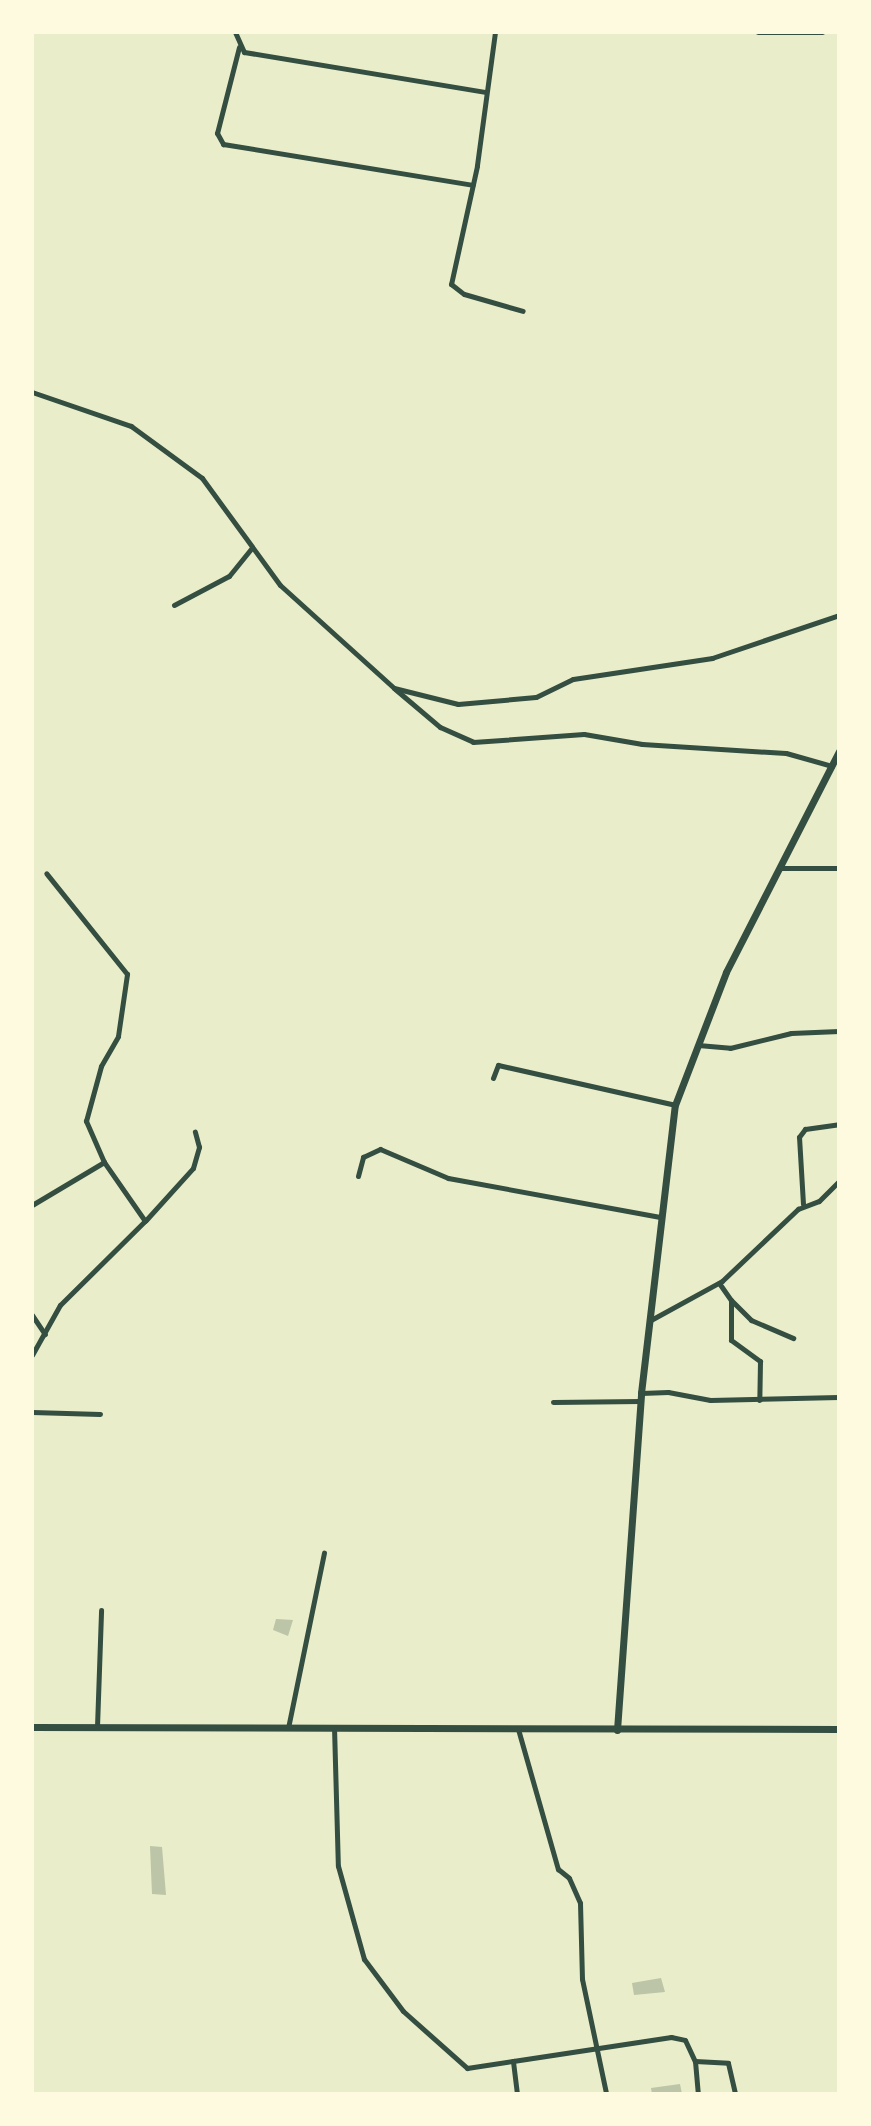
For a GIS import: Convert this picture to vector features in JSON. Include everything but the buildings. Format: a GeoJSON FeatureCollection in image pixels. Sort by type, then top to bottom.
{"type":"FeatureCollection","features":[{"type":"Feature","properties":{"kind":"street"},"geometry":{"type":"LineString","coordinates":[[235,32],[239,47],[217,133],[223,144],[473,185]]}},
{"type":"Feature","properties":{"kind":"street"},"geometry":{"type":"LineString","coordinates":[[495,32],[473,185],[451,284],[464,294],[523,311]]}},
{"type":"Feature","properties":{"kind":"street"},"geometry":{"type":"LineString","coordinates":[[758,32],[822,32]]}},
{"type":"Feature","properties":{"kind":"street"},"geometry":{"type":"LineString","coordinates":[[239,47],[485,92]]}},
{"type":"Feature","properties":{"kind":"street"},"geometry":{"type":"LineString","coordinates":[[32,392],[131,426],[202,478],[280,585],[440,727],[473,742],[584,734],[642,744],[786,753],[832,766]]}},
{"type":"Feature","properties":{"kind":"street"},"geometry":{"type":"LineString","coordinates":[[174,605],[229,576],[252,548]]}},
{"type":"Feature","properties":{"kind":"street"},"geometry":{"type":"LineString","coordinates":[[394,688],[458,704],[536,697],[573,679],[712,658],[839,615]]}},
{"type":"Feature","properties":{"kind":"street"},"geometry":{"type":"LineString","coordinates":[[617,1730],[648,1321],[675,1105],[726,972],[782,868],[839,751]]}},
{"type":"Feature","properties":{"kind":"street"},"geometry":{"type":"LineString","coordinates":[[782,868],[839,868]]}},
{"type":"Feature","properties":{"kind":"street"},"geometry":{"type":"LineString","coordinates":[[46,873],[127,974],[118,1036],[101,1066],[86,1121],[104,1162],[145,1221]]}},
{"type":"Feature","properties":{"kind":"street"},"geometry":{"type":"LineString","coordinates":[[698,1045],[730,1048],[791,1033],[839,1031]]}},
{"type":"Feature","properties":{"kind":"street"},"geometry":{"type":"LineString","coordinates":[[493,1078],[498,1065],[675,1105]]}},
{"type":"Feature","properties":{"kind":"street"},"geometry":{"type":"LineString","coordinates":[[803,1204],[799,1137],[805,1129],[839,1124]]}},
{"type":"Feature","properties":{"kind":"street"},"geometry":{"type":"LineString","coordinates":[[32,1355],[60,1305],[145,1221],[193,1168],[199,1147],[195,1132]]}},
{"type":"Feature","properties":{"kind":"street"},"geometry":{"type":"LineString","coordinates":[[358,1176],[363,1157],[380,1149],[448,1178],[661,1217]]}},
{"type":"Feature","properties":{"kind":"street"},"geometry":{"type":"LineString","coordinates":[[32,1205],[104,1162]]}},
{"type":"Feature","properties":{"kind":"street"},"geometry":{"type":"LineString","coordinates":[[648,1321],[719,1283],[803,1204],[819,1201],[839,1181]]}},
{"type":"Feature","properties":{"kind":"street"},"geometry":{"type":"LineString","coordinates":[[719,1283],[751,1320],[793,1338]]}},
{"type":"Feature","properties":{"kind":"street"},"geometry":{"type":"LineString","coordinates":[[731,1300],[731,1340],[760,1361],[759,1400]]}},
{"type":"Feature","properties":{"kind":"street"},"geometry":{"type":"LineString","coordinates":[[32,1315],[45,1334]]}},
{"type":"Feature","properties":{"kind":"street"},"geometry":{"type":"LineString","coordinates":[[553,1402],[641,1397],[759,1400],[839,1397]]}},
{"type":"Feature","properties":{"kind":"street"},"geometry":{"type":"LineString","coordinates":[[32,1412],[100,1414]]}},
{"type":"Feature","properties":{"kind":"street"},"geometry":{"type":"LineString","coordinates":[[288,1728],[324,1553]]}},
{"type":"Feature","properties":{"kind":"street"},"geometry":{"type":"LineString","coordinates":[[97,1727],[101,1610]]}},
{"type":"Feature","properties":{"kind":"street"},"geometry":{"type":"LineString","coordinates":[[334,1726],[338,1866],[364,1959],[403,2011],[467,2068],[671,2037],[685,2040],[695,2061],[698,2094]]}},
{"type":"Feature","properties":{"kind":"street"},"geometry":{"type":"LineString","coordinates":[[32,1727],[839,1729]]}},
{"type":"Feature","properties":{"kind":"street"},"geometry":{"type":"LineString","coordinates":[[517,1728],[558,1869],[569,1878],[580,1903],[581,1969],[606,2093]]}},
{"type":"Feature","properties":{"kind":"street"},"geometry":{"type":"LineString","coordinates":[[513,2061],[517,2094]]}},
{"type":"Feature","properties":{"kind":"street"},"geometry":{"type":"LineString","coordinates":[[695,2061],[728,2063],[735,2094]]}}]}
